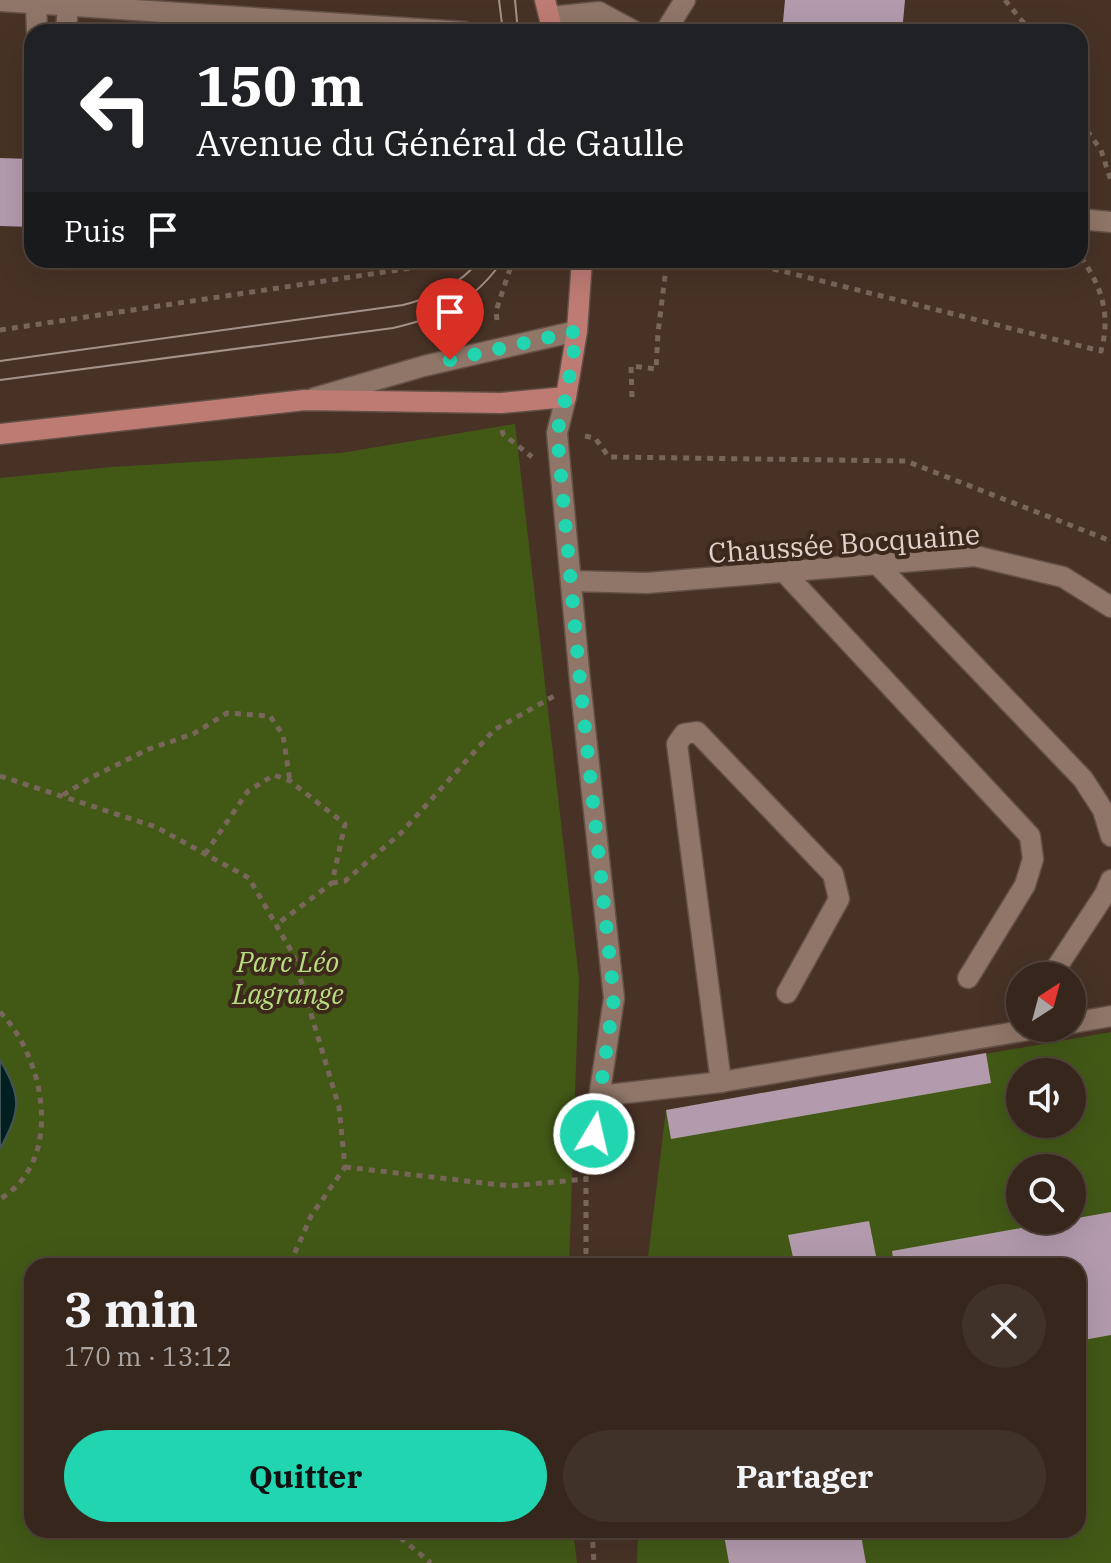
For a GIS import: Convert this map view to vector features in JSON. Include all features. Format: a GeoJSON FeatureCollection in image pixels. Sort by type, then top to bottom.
{"type":"FeatureCollection","features":[{"type":"Feature","properties":{"kind":"main road"},"geometry":{"type":"LineString","coordinates":[[0,434],[305,400],[501,403],[566,397],[577,331],[581,268]]}},
{"type":"Feature","properties":{"kind":"street"},"geometry":{"type":"LineString","coordinates":[[670,24],[685,0]]}},
{"type":"Feature","properties":{"kind":"street"},"geometry":{"type":"LineString","coordinates":[[0,1],[349,24]]}},
{"type":"Feature","properties":{"kind":"street"},"geometry":{"type":"LineString","coordinates":[[36,3],[37,24]]}},
{"type":"Feature","properties":{"kind":"street"},"geometry":{"type":"LineString","coordinates":[[67,24],[68,5]]}},
{"type":"Feature","properties":{"kind":"street"},"geometry":{"type":"LineString","coordinates":[[549,16],[563,18],[601,6],[625,24]]}},
{"type":"Feature","properties":{"kind":"street"},"geometry":{"type":"LineString","coordinates":[[1088,220],[1111,222]]}},
{"type":"Feature","properties":{"kind":"street"},"geometry":{"type":"LineString","coordinates":[[305,400],[424,366],[577,331]]}},
{"type":"Feature","properties":{"kind":"street"},"geometry":{"type":"LineString","coordinates":[[566,397],[557,433],[614,998],[598,1104],[1006,1034]]}},
{"type":"Feature","properties":{"kind":"street","name":"Chaussée Bocquaine"},"geometry":{"type":"LineString","coordinates":[[571,581],[647,583],[975,556],[1063,577],[1111,607]]}},
{"type":"Feature","properties":{"kind":"street"},"geometry":{"type":"LineString","coordinates":[[878,565],[1083,779],[1103,810],[1111,836]]}},
{"type":"Feature","properties":{"kind":"street"},"geometry":{"type":"LineString","coordinates":[[785,573],[1030,836],[1033,859],[1025,885],[968,978]]}},
{"type":"Feature","properties":{"kind":"street"},"geometry":{"type":"LineString","coordinates":[[721,1082],[677,744],[684,734],[697,732],[833,874],[839,899],[787,993]]}},
{"type":"Feature","properties":{"kind":"street"},"geometry":{"type":"LineString","coordinates":[[1060,962],[1111,880]]}},
{"type":"Feature","properties":{"kind":"street"},"geometry":{"type":"LineString","coordinates":[[1086,1020],[1111,1016]]}},
{"type":"Feature","properties":{"kind":"path"},"geometry":{"type":"LineString","coordinates":[[1005,0],[1024,24]]}},
{"type":"Feature","properties":{"kind":"path"},"geometry":{"type":"LineString","coordinates":[[1088,132],[1101,150],[1111,181]]}},
{"type":"Feature","properties":{"kind":"path"},"geometry":{"type":"LineString","coordinates":[[770,268],[1101,351],[1107,313],[1088,267]]}},
{"type":"Feature","properties":{"kind":"path"},"geometry":{"type":"LineString","coordinates":[[0,330],[411,268]]}},
{"type":"Feature","properties":{"kind":"path"},"geometry":{"type":"LineString","coordinates":[[632,397],[631,366],[656,369],[666,268]]}},
{"type":"Feature","properties":{"kind":"path"},"geometry":{"type":"LineString","coordinates":[[557,433],[595,438],[609,457],[906,461],[1111,541]]}},
{"type":"Feature","properties":{"kind":"path"},"geometry":{"type":"LineString","coordinates":[[276,925],[332,883],[345,881],[401,833],[494,730],[580,681]]}},
{"type":"Feature","properties":{"kind":"path"},"geometry":{"type":"LineString","coordinates":[[62,796],[92,777],[149,749],[193,734],[227,713],[270,716],[283,735],[290,781]]}},
{"type":"Feature","properties":{"kind":"path"},"geometry":{"type":"LineString","coordinates":[[205,854],[248,791],[274,775],[290,781],[345,824],[332,883]]}},
{"type":"Feature","properties":{"kind":"path"},"geometry":{"type":"LineString","coordinates":[[0,776],[156,827],[249,878],[293,954],[339,1107],[345,1167],[311,1216],[293,1258]]}},
{"type":"Feature","properties":{"kind":"path"},"geometry":{"type":"LineString","coordinates":[[0,1012],[16,1028],[39,1086],[42,1142],[28,1170],[0,1199]]}},
{"type":"Feature","properties":{"kind":"path"},"geometry":{"type":"LineString","coordinates":[[586,1258],[586,1179],[598,1104]]}},
{"type":"Feature","properties":{"kind":"path"},"geometry":{"type":"LineString","coordinates":[[345,1167],[510,1186],[586,1179]]}},
{"type":"Feature","properties":{"kind":"path"},"geometry":{"type":"LineString","coordinates":[[401,1538],[431,1563]]}},
{"type":"Feature","properties":{"kind":"path"},"geometry":{"type":"LineString","coordinates":[[592,1538],[594,1563]]}},
{"type":"Feature","properties":{"kind":"green space","name":"Parc Léo Lagrange"},"geometry":{"type":"Polygon","coordinates":[[[515,424],[579,979],[569,1258],[24,1258],[24,1538],[574,1538],[577,1563],[0,1563],[0,478],[112,467],[341,453],[515,424]]]}},
{"type":"Feature","properties":{"kind":"green space"},"geometry":{"type":"Polygon","coordinates":[[[1111,1032],[1111,1563],[637,1563],[638,1538],[1086,1538],[1086,1258],[648,1258],[666,1110],[1054,1042],[1086,1042],[1086,1036],[1111,1032]]]}},
{"type":"Feature","properties":{"kind":"water"},"geometry":{"type":"Polygon","coordinates":[[[0,1060],[13,1085],[16,1104],[12,1124],[0,1149],[0,1060]]]}},
{"type":"Feature","properties":{"kind":"building"},"geometry":{"type":"Polygon","coordinates":[[[785,0],[905,0],[903,24],[783,24],[785,0]]]}},
{"type":"Feature","properties":{"kind":"building"},"geometry":{"type":"Polygon","coordinates":[[[0,158],[24,159],[24,227],[0,226],[0,158]]]}},
{"type":"Feature","properties":{"kind":"building"},"geometry":{"type":"Polygon","coordinates":[[[986,1053],[991,1083],[671,1139],[666,1110],[986,1053]]]}},
{"type":"Feature","properties":{"kind":"building"},"geometry":{"type":"Polygon","coordinates":[[[1111,1212],[1111,1335],[1086,1340],[1086,1258],[893,1258],[892,1251],[1006,1231],[1006,1234],[1086,1234],[1086,1216],[1111,1212]]]}},
{"type":"Feature","properties":{"kind":"building"},"geometry":{"type":"Polygon","coordinates":[[[869,1221],[876,1258],[793,1258],[788,1235],[869,1221]]]}},
{"type":"Feature","properties":{"kind":"building"},"geometry":{"type":"Polygon","coordinates":[[[724,1538],[861,1538],[866,1563],[729,1563],[724,1538]]]}},
{"type":"Feature","properties":{"kind":"tram line"},"geometry":{"type":"LineString","coordinates":[[499,0],[502,24]]}},
{"type":"Feature","properties":{"kind":"tram line"},"geometry":{"type":"LineString","coordinates":[[515,0],[517,24]]}},
{"type":"Feature","properties":{"kind":"tram line"},"geometry":{"type":"LineString","coordinates":[[0,361],[403,305],[445,289],[472,268]]}},
{"type":"Feature","properties":{"kind":"tram line"},"geometry":{"type":"LineString","coordinates":[[0,380],[393,328],[426,319],[455,306],[480,287],[497,268]]}},
{"type":"Feature","properties":{"kind":"route"},"geometry":{"type":"LineString","coordinates":[[450,360],[577,331],[557,433],[614,998],[594,1134]]}}]}
